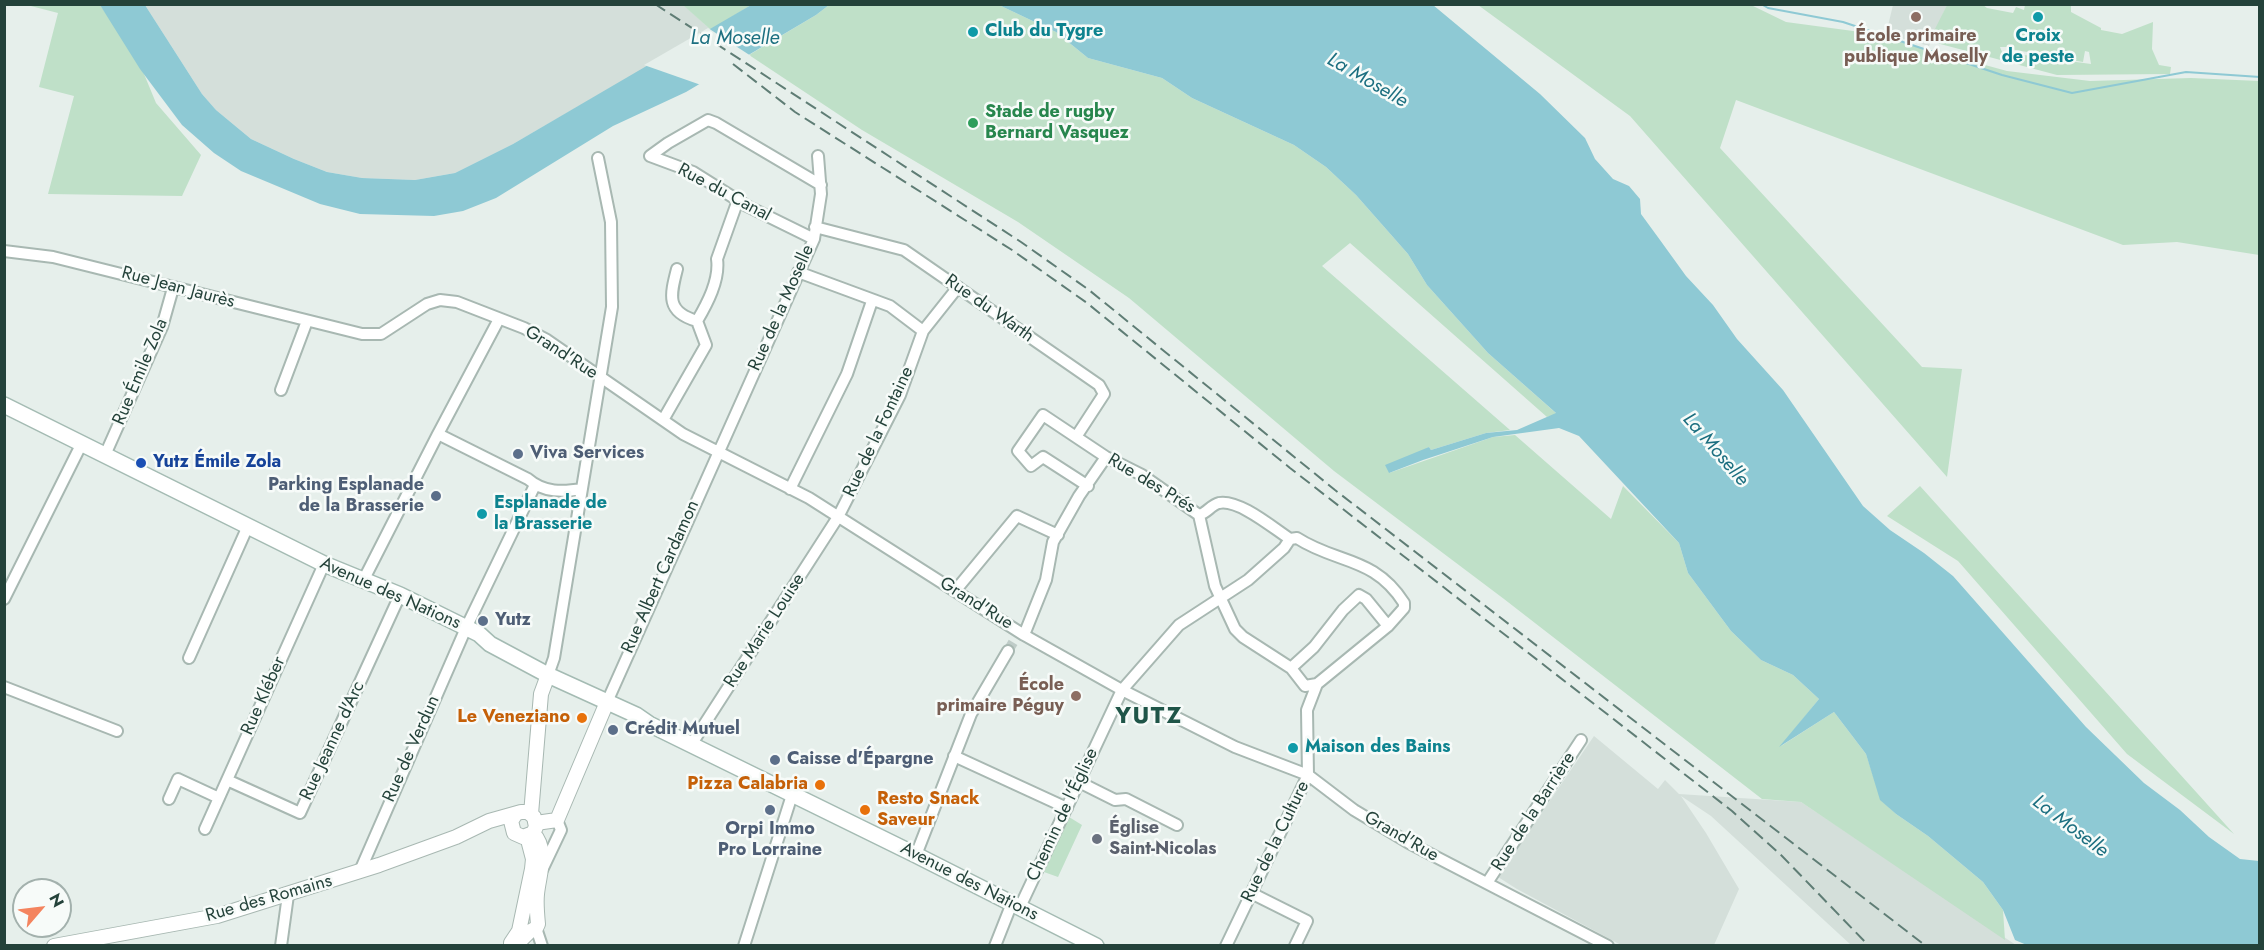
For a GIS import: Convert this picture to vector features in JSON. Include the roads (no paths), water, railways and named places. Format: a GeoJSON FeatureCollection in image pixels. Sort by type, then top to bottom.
{"type":"FeatureCollection","features":[{"type":"Feature","properties":{"kind":"main road","name":"Avenue des Nations"},"geometry":{"type":"LineString","coordinates":[[4,405],[324,564],[400,595],[479,634],[490,644],[548,675],[607,702],[1096,945]]}},
{"type":"Feature","properties":{"kind":"street","name":"Rue du Canal"},"geometry":{"type":"LineString","coordinates":[[814,233],[738,200],[693,172],[650,156],[708,120],[821,185]]}},
{"type":"Feature","properties":{"kind":"street","name":"Rue de la Moselle"},"geometry":{"type":"LineString","coordinates":[[717,453],[814,233],[821,185],[818,156]]}},
{"type":"Feature","properties":{"kind":"street"},"geometry":{"type":"LineString","coordinates":[[542,945],[529,927],[533,858],[532,827],[541,694],[554,658],[612,307],[610,222],[598,158]]}},
{"type":"Feature","properties":{"kind":"street"},"geometry":{"type":"LineString","coordinates":[[697,321],[705,308],[719,270],[717,259],[738,200]]}},
{"type":"Feature","properties":{"kind":"street","name":"Rue du Warth"},"geometry":{"type":"LineString","coordinates":[[814,233],[904,250],[1099,385],[1104,394],[1076,437]]}},
{"type":"Feature","properties":{"kind":"street","name":"Rue Jean Jaurès"},"geometry":{"type":"LineString","coordinates":[[4,251],[53,257],[350,332]]}},
{"type":"Feature","properties":{"kind":"street"},"geometry":{"type":"LineString","coordinates":[[677,269],[670,293],[673,306],[684,317],[697,321]]}},
{"type":"Feature","properties":{"kind":"street"},"geometry":{"type":"LineString","coordinates":[[798,272],[890,306],[923,331]]}},
{"type":"Feature","properties":{"kind":"street","name":"Rue de la Fontaine"},"geometry":{"type":"LineString","coordinates":[[838,517],[900,395],[923,331],[958,287]]}},
{"type":"Feature","properties":{"kind":"street","name":"Rue Émile Zola"},"geometry":{"type":"LineString","coordinates":[[105,455],[162,327],[173,288]]}},
{"type":"Feature","properties":{"kind":"street","name":"Grand'Rue"},"geometry":{"type":"LineString","coordinates":[[350,332],[381,334],[427,304],[440,300],[457,302],[524,328],[547,340],[663,420],[717,453],[790,489],[838,517],[955,591],[1019,635],[1235,747],[1308,775],[1354,810],[1409,843],[1608,945]]}},
{"type":"Feature","properties":{"kind":"street"},"geometry":{"type":"LineString","coordinates":[[790,489],[847,374],[873,301]]}},
{"type":"Feature","properties":{"kind":"street"},"geometry":{"type":"LineString","coordinates":[[364,579],[499,319]]}},
{"type":"Feature","properties":{"kind":"street"},"geometry":{"type":"LineString","coordinates":[[281,390],[308,321]]}},
{"type":"Feature","properties":{"kind":"street"},"geometry":{"type":"LineString","coordinates":[[663,420],[706,345],[697,321]]}},
{"type":"Feature","properties":{"kind":"street","name":"Rue des Prés"},"geometry":{"type":"LineString","coordinates":[[1088,486],[1043,457],[1031,466],[1018,451],[1043,415],[1106,457],[1142,476],[1199,515],[1220,503],[1232,504],[1293,539],[1364,565],[1407,602],[1388,626]]}},
{"type":"Feature","properties":{"kind":"street"},"geometry":{"type":"LineString","coordinates":[[438,434],[528,479],[535,485],[555,492],[582,489]]}},
{"type":"Feature","properties":{"kind":"street"},"geometry":{"type":"LineString","coordinates":[[4,599],[82,443]]}},
{"type":"Feature","properties":{"kind":"street","name":"Rue Albert Cardamon"},"geometry":{"type":"LineString","coordinates":[[607,702],[717,453]]}},
{"type":"Feature","properties":{"kind":"street"},"geometry":{"type":"LineString","coordinates":[[1019,635],[1046,580],[1053,542],[1079,496],[1106,457]]}},
{"type":"Feature","properties":{"kind":"street"},"geometry":{"type":"LineString","coordinates":[[466,628],[535,485]]}},
{"type":"Feature","properties":{"kind":"street"},"geometry":{"type":"LineString","coordinates":[[1199,515],[1212,574],[1220,599],[1235,629],[1249,641],[1291,668],[1305,686],[1317,684],[1388,626],[1366,599],[1359,596],[1343,610],[1314,647],[1291,668]]}},
{"type":"Feature","properties":{"kind":"street"},"geometry":{"type":"LineString","coordinates":[[955,591],[1017,516],[1058,535]]}},
{"type":"Feature","properties":{"kind":"street","name":"Rue Marie Louise"},"geometry":{"type":"LineString","coordinates":[[691,745],[838,517]]}},
{"type":"Feature","properties":{"kind":"street"},"geometry":{"type":"LineString","coordinates":[[189,658],[248,526]]}},
{"type":"Feature","properties":{"kind":"street","name":"Chemin de l'Église"},"geometry":{"type":"LineString","coordinates":[[995,945],[1067,808],[1122,690],[1179,625],[1248,580],[1293,539]]}},
{"type":"Feature","properties":{"kind":"street","name":"Rue Kléber"},"geometry":{"type":"LineString","coordinates":[[205,829],[324,564]]}},
{"type":"Feature","properties":{"kind":"street","name":"Rue Jeanne d'Arc"},"geometry":{"type":"LineString","coordinates":[[227,780],[300,813],[400,595]]}},
{"type":"Feature","properties":{"kind":"street","name":"Rue de Verdun"},"geometry":{"type":"LineString","coordinates":[[360,871],[466,628]]}},
{"type":"Feature","properties":{"kind":"street"},"geometry":{"type":"LineString","coordinates":[[916,855],[971,714],[1008,651]]}},
{"type":"Feature","properties":{"kind":"street","name":"Rue de la Culture"},"geometry":{"type":"LineString","coordinates":[[1226,945],[1308,775],[1307,710],[1317,684]]}},
{"type":"Feature","properties":{"kind":"street"},"geometry":{"type":"LineString","coordinates":[[4,687],[117,731]]}},
{"type":"Feature","properties":{"kind":"street"},"geometry":{"type":"LineString","coordinates":[[515,945],[529,927],[542,870],[561,830],[557,820],[607,702]]}},
{"type":"Feature","properties":{"kind":"street","name":"Rue de la Barrière"},"geometry":{"type":"LineString","coordinates":[[1487,883],[1581,740]]}},
{"type":"Feature","properties":{"kind":"street"},"geometry":{"type":"LineString","coordinates":[[954,756],[1067,808]]}},
{"type":"Feature","properties":{"kind":"street"},"geometry":{"type":"LineString","coordinates":[[169,799],[178,779],[219,798]]}},
{"type":"Feature","properties":{"kind":"street"},"geometry":{"type":"LineString","coordinates":[[1079,782],[1115,800],[1126,799],[1177,825]]}},
{"type":"Feature","properties":{"kind":"street"},"geometry":{"type":"LineString","coordinates":[[744,945],[792,795]]}},
{"type":"Feature","properties":{"kind":"street","name":"Rue des Romains"},"geometry":{"type":"LineString","coordinates":[[54,945],[100,941],[217,916],[360,871],[489,821],[513,822],[525,812],[532,827],[557,820]]}},
{"type":"Feature","properties":{"kind":"street"},"geometry":{"type":"LineString","coordinates":[[513,822],[518,836],[532,827]]}},
{"type":"Feature","properties":{"kind":"street"},"geometry":{"type":"LineString","coordinates":[[532,827],[538,838],[542,855],[542,870]]}},
{"type":"Feature","properties":{"kind":"street"},"geometry":{"type":"LineString","coordinates":[[1251,893],[1307,921],[1295,945]]}},
{"type":"Feature","properties":{"kind":"street"},"geometry":{"type":"LineString","coordinates":[[281,945],[288,895]]}},
{"type":"Feature","properties":{"kind":"street"},"geometry":{"type":"LineString","coordinates":[[510,945],[529,927]]}},
{"type":"Feature","properties":{"kind":"water","name":"La Moselle"},"geometry":{"type":"Polygon","coordinates":[[[100,5],[145,5],[202,94],[216,110],[251,139],[327,172],[362,178],[415,180],[455,173],[513,144],[751,5],[829,5],[686,92],[613,126],[496,198],[463,211],[434,216],[360,214],[320,204],[241,171],[214,153],[182,125],[140,69],[100,5]]]}},
{"type":"Feature","properties":{"kind":"water"},"geometry":{"type":"Polygon","coordinates":[[[999,5],[1433,5],[1540,94],[1585,138],[1595,159],[1613,179],[1629,186],[1640,199],[1641,214],[1686,276],[1713,305],[1737,339],[1783,390],[1863,506],[1890,530],[1953,576],[2086,727],[2144,783],[2180,810],[2209,837],[2240,859],[2259,861],[2259,945],[2029,946],[2015,940],[2003,910],[1983,882],[1880,800],[1866,754],[1834,712],[1779,747],[1819,699],[1793,675],[1761,660],[1731,631],[1688,573],[1679,543],[1579,436],[1559,428],[1493,437],[1389,473],[1385,465],[1429,447],[1431,450],[1486,433],[1517,430],[1556,413],[1488,353],[1427,285],[1408,254],[1356,195],[1326,167],[1294,145],[1192,98],[1162,78],[1088,58],[1056,32],[999,5]]]}},
{"type":"Feature","properties":{"kind":"waterway"},"geometry":{"type":"LineString","coordinates":[[1761,4],[1768,8],[1843,22],[2002,75],[2072,93],[2186,72],[2260,77]]}},
{"type":"Feature","properties":{"kind":"tunnel"},"geometry":{"type":"LineString","coordinates":[[1008,651],[1015,639]]}},
{"type":"Feature","properties":{"kind":"railway"},"geometry":{"type":"LineString","coordinates":[[655,4],[1021,242],[1089,290],[1335,490],[1926,946]]}},
{"type":"Feature","properties":{"kind":"railway"},"geometry":{"type":"LineString","coordinates":[[733,64],[795,112],[1012,250],[1087,303],[1290,468],[1732,811],[1782,856],[1869,946]]}},
{"type":"Feature","properties":{"kind":"place","name":"École primaire publique Moselly"},"geometry":{"type":"Point","coordinates":[1916,17]}},
{"type":"Feature","properties":{"kind":"place","name":"Croix de peste"},"geometry":{"type":"Point","coordinates":[2038,17]}},
{"type":"Feature","properties":{"kind":"place","name":"Club du Tygre"},"geometry":{"type":"Point","coordinates":[973,32]}},
{"type":"Feature","properties":{"kind":"place","name":"Stade de rugby Bernard Vasquez"},"geometry":{"type":"Point","coordinates":[973,123]}},
{"type":"Feature","properties":{"kind":"place","name":"Viva Services"},"geometry":{"type":"Point","coordinates":[518,454]}},
{"type":"Feature","properties":{"kind":"place","name":"Yutz Émile Zola"},"geometry":{"type":"Point","coordinates":[141,463]}},
{"type":"Feature","properties":{"kind":"place","name":"Parking Esplanade de la Brasserie"},"geometry":{"type":"Point","coordinates":[436,496]}},
{"type":"Feature","properties":{"kind":"place","name":"Esplanade de la Brasserie"},"geometry":{"type":"Point","coordinates":[482,514]}},
{"type":"Feature","properties":{"kind":"place","name":"Yutz"},"geometry":{"type":"Point","coordinates":[483,621]}},
{"type":"Feature","properties":{"kind":"place","name":"École primaire Péguy"},"geometry":{"type":"Point","coordinates":[1076,696]}},
{"type":"Feature","properties":{"kind":"place","name":"Le Veneziano"},"geometry":{"type":"Point","coordinates":[582,718]}},
{"type":"Feature","properties":{"kind":"place","name":"Crédit Mutuel"},"geometry":{"type":"Point","coordinates":[613,730]}},
{"type":"Feature","properties":{"kind":"place","name":"Maison des Bains"},"geometry":{"type":"Point","coordinates":[1293,748]}},
{"type":"Feature","properties":{"kind":"place","name":"Caisse d'Épargne"},"geometry":{"type":"Point","coordinates":[775,760]}},
{"type":"Feature","properties":{"kind":"place","name":"Pizza Calabria"},"geometry":{"type":"Point","coordinates":[820,785]}},
{"type":"Feature","properties":{"kind":"place","name":"Orpi Immo Pro Lorraine"},"geometry":{"type":"Point","coordinates":[770,810]}},
{"type":"Feature","properties":{"kind":"place","name":"Resto Snack Saveur"},"geometry":{"type":"Point","coordinates":[865,810]}},
{"type":"Feature","properties":{"kind":"place","name":"Église Saint-Nicolas"},"geometry":{"type":"Point","coordinates":[1097,839]}},
{"type":"Feature","properties":{"kind":"district","name":"YUTZ"},"geometry":{"type":"Point","coordinates":[1149,717]}}]}
